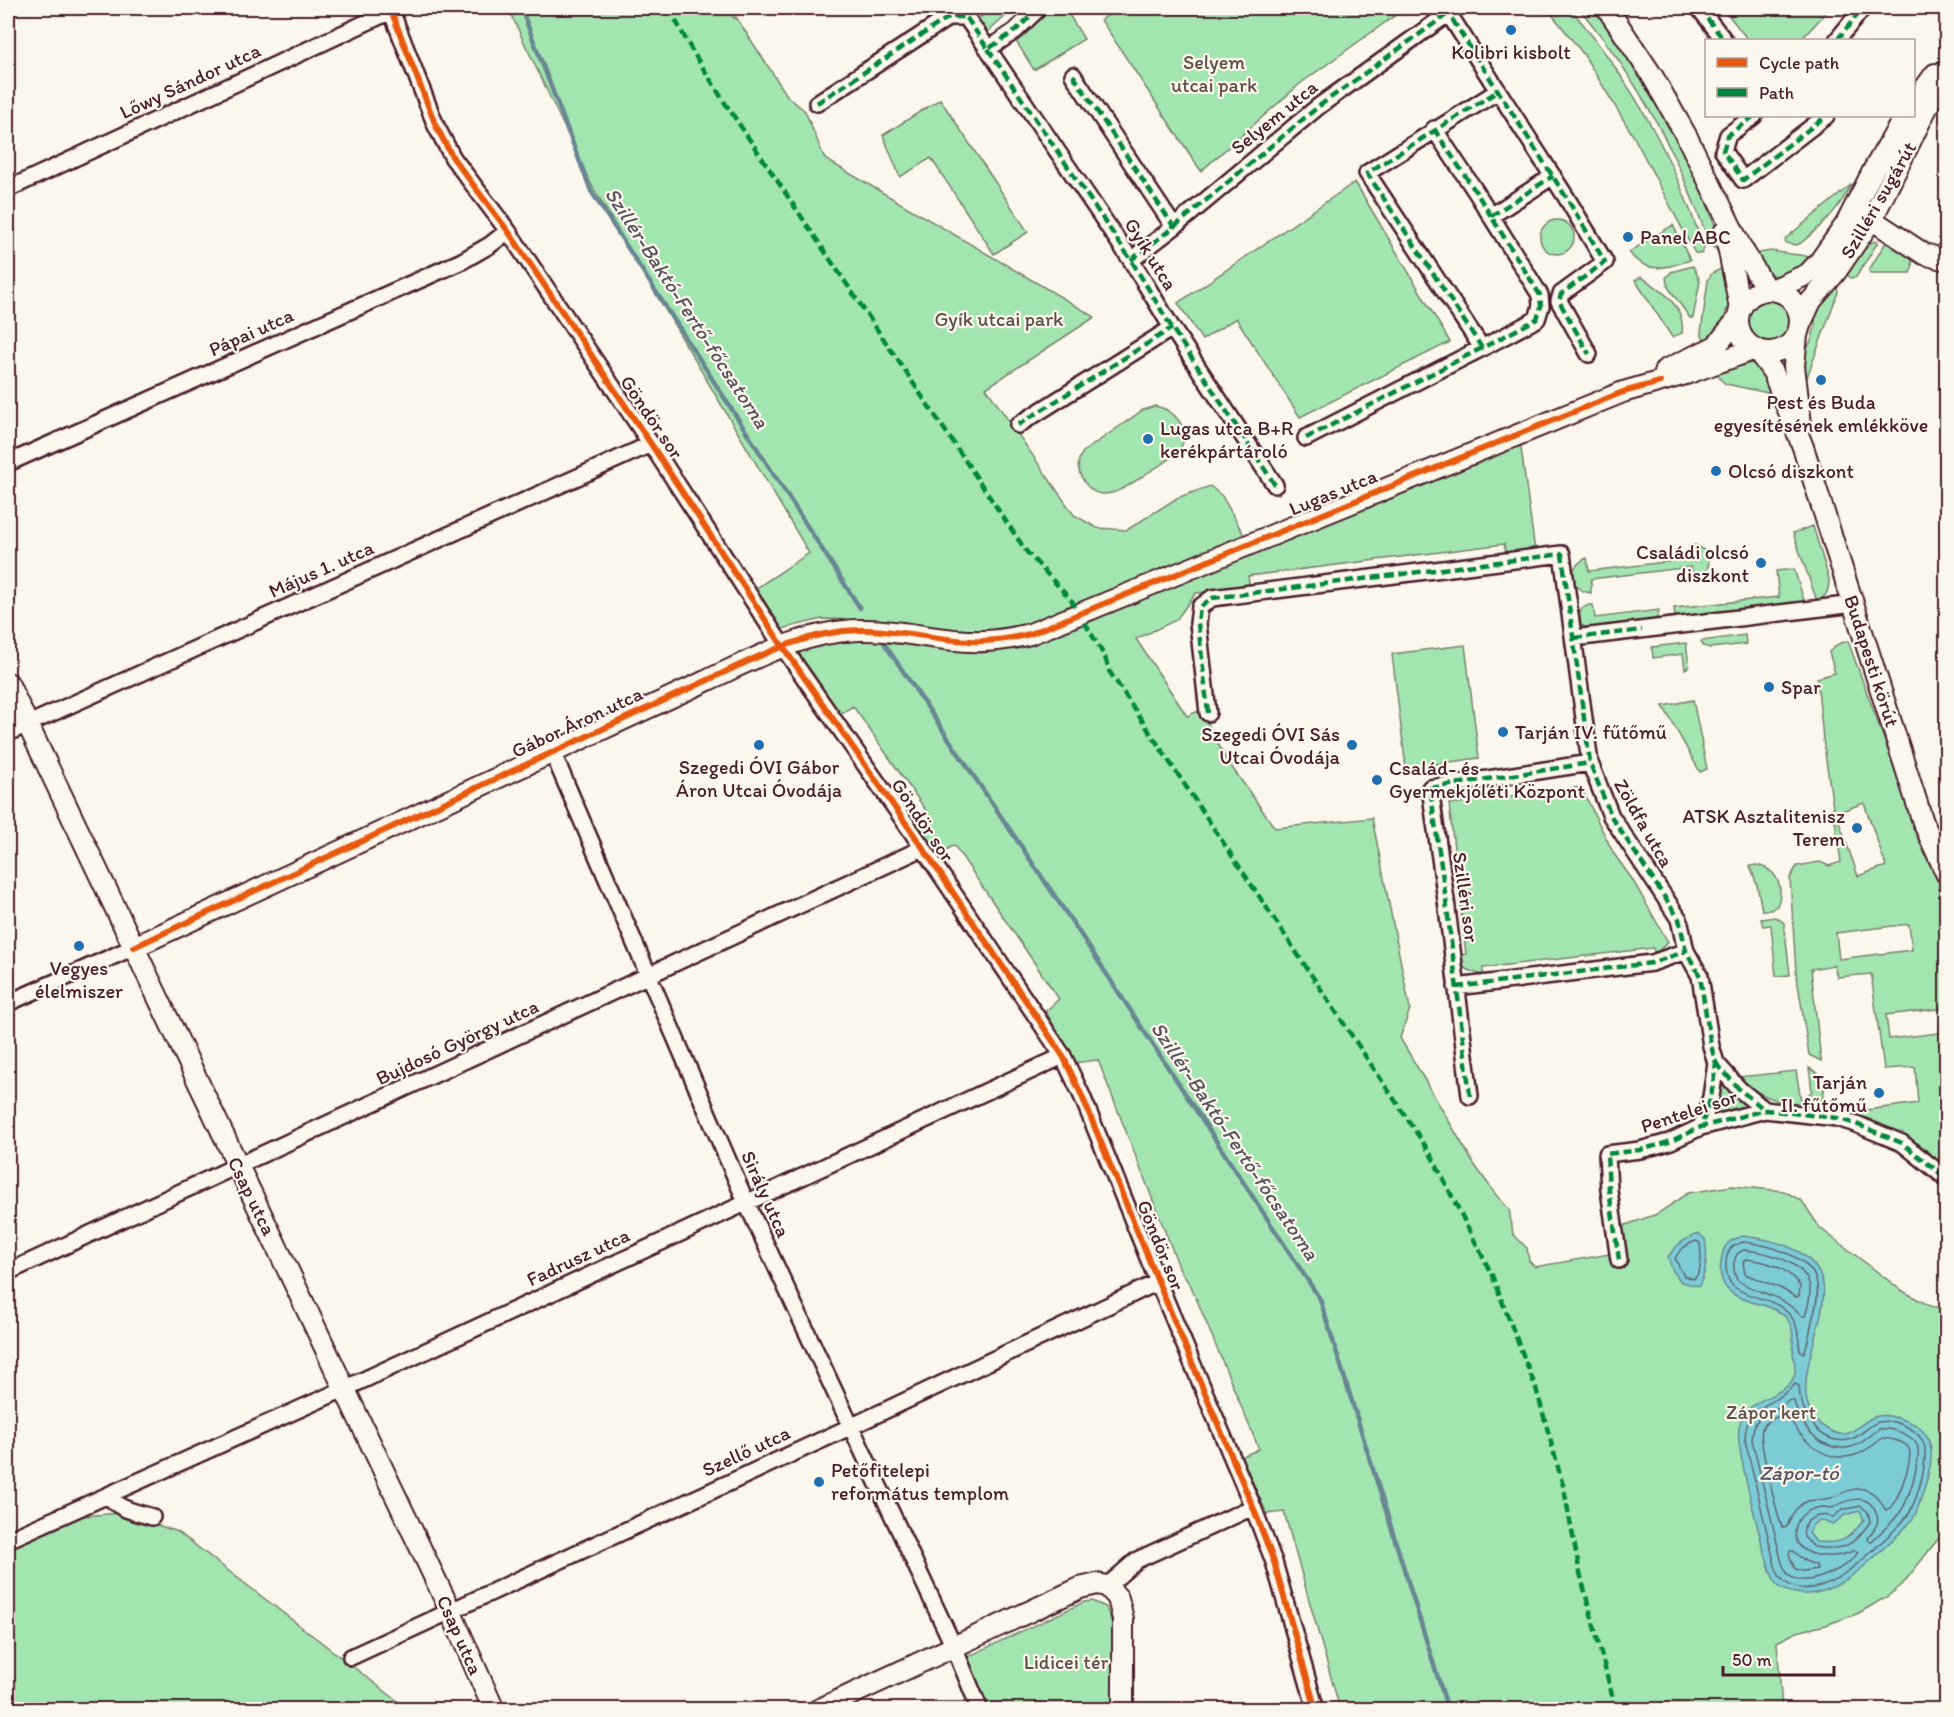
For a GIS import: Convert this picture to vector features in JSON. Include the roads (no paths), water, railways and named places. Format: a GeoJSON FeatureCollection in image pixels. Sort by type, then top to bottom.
{"type":"FeatureCollection","features":[{"type":"Feature","properties":{"kind":"street"},"geometry":{"type":"LineString","coordinates":[[988,49],[1015,31],[1039,8]]}},
{"type":"Feature","properties":{"kind":"street"},"geometry":{"type":"LineString","coordinates":[[1607,8],[1653,77],[1687,137],[1741,248],[1770,289]]}},
{"type":"Feature","properties":{"kind":"street"},"geometry":{"type":"LineString","coordinates":[[1699,8],[1724,39]]}},
{"type":"Feature","properties":{"kind":"street"},"geometry":{"type":"LineString","coordinates":[[1838,39],[1863,8]]}},
{"type":"Feature","properties":{"kind":"street","name":"Lőwy Sándor utca"},"geometry":{"type":"LineString","coordinates":[[8,189],[390,9]]}},
{"type":"Feature","properties":{"kind":"street","name":"Göndör sor"},"geometry":{"type":"LineString","coordinates":[[390,9],[436,126],[453,158],[508,231],[651,444],[783,647],[923,848],[1063,1056],[1082,1096],[1253,1507],[1274,1562],[1316,1710]]}},
{"type":"Feature","properties":{"kind":"street"},"geometry":{"type":"LineString","coordinates":[[1447,10],[1605,262],[1561,294],[1559,302],[1589,354]]}},
{"type":"Feature","properties":{"kind":"street","name":"Selyem utca"},"geometry":{"type":"LineString","coordinates":[[1131,260],[1319,106],[1447,10]]}},
{"type":"Feature","properties":{"kind":"street","name":"Gyík utca"},"geometry":{"type":"LineString","coordinates":[[816,103],[949,17],[966,17],[1131,260],[1172,328],[1275,485]]}},
{"type":"Feature","properties":{"kind":"street"},"geometry":{"type":"LineString","coordinates":[[1915,102],[1947,57]]}},
{"type":"Feature","properties":{"kind":"street","name":"Szilléri sugárút"},"geometry":{"type":"LineString","coordinates":[[1799,330],[1811,301],[1835,273],[1872,219],[1947,69]]}},
{"type":"Feature","properties":{"kind":"street","name":"Gyík utca"},"geometry":{"type":"LineString","coordinates":[[1073,75],[1174,227]]}},
{"type":"Feature","properties":{"kind":"street"},"geometry":{"type":"LineString","coordinates":[[1482,348],[1367,172],[1498,91]]}},
{"type":"Feature","properties":{"kind":"street"},"geometry":{"type":"LineString","coordinates":[[1753,117],[1728,135],[1723,151],[1743,180],[1825,117]]}},
{"type":"Feature","properties":{"kind":"street","name":"Szilléri sugárút"},"geometry":{"type":"LineString","coordinates":[[1770,289],[1808,274],[1827,252],[1855,208],[1874,169],[1904,117]]}},
{"type":"Feature","properties":{"kind":"street"},"geometry":{"type":"LineString","coordinates":[[1306,438],[1538,319],[1541,306],[1540,295],[1434,129]]}},
{"type":"Feature","properties":{"kind":"street"},"geometry":{"type":"LineString","coordinates":[[1491,216],[1553,176]]}},
{"type":"Feature","properties":{"kind":"street"},"geometry":{"type":"LineString","coordinates":[[1708,181],[1730,251],[1742,336],[1756,349],[1768,352],[1782,350],[1788,346],[1799,330],[1800,315],[1797,306],[1784,292],[1770,289],[1750,295],[1739,314]]}},
{"type":"Feature","properties":{"kind":"street"},"geometry":{"type":"LineString","coordinates":[[1855,208],[1924,254],[1947,260]]}},
{"type":"Feature","properties":{"kind":"street","name":"Pápai utca"},"geometry":{"type":"LineString","coordinates":[[8,463],[462,261],[490,245],[508,231]]}},
{"type":"Feature","properties":{"kind":"street","name":"Lugas utca"},"geometry":{"type":"LineString","coordinates":[[1623,392],[1657,373],[1716,346],[1739,314]]}},
{"type":"Feature","properties":{"kind":"street"},"geometry":{"type":"LineString","coordinates":[[1018,424],[1172,328]]}},
{"type":"Feature","properties":{"kind":"street","name":"Budapesti körút"},"geometry":{"type":"LineString","coordinates":[[1799,330],[1794,366],[1803,447]]}},
{"type":"Feature","properties":{"kind":"street","name":"Lugas utca"},"geometry":{"type":"LineString","coordinates":[[1056,625],[1623,392],[1696,371],[1756,349]]}},
{"type":"Feature","properties":{"kind":"street","name":"Budapesti körút"},"geometry":{"type":"LineString","coordinates":[[1756,349],[1773,372],[1803,447],[1923,822],[1947,873]]}},
{"type":"Feature","properties":{"kind":"street","name":"Május 1. utca"},"geometry":{"type":"LineString","coordinates":[[8,733],[651,444]]}},
{"type":"Feature","properties":{"kind":"street","name":"Zöldfa utca"},"geometry":{"type":"LineString","coordinates":[[1208,713],[1198,623],[1200,607],[1212,598],[1562,554],[1590,763],[1611,816],[1679,919],[1686,951],[1700,976],[1711,1046],[1716,1063],[1711,1097],[1701,1127]]}},
{"type":"Feature","properties":{"kind":"street"},"geometry":{"type":"LineString","coordinates":[[1574,638],[1854,604]]}},
{"type":"Feature","properties":{"kind":"street","name":"Gábor Áron utca"},"geometry":{"type":"LineString","coordinates":[[8,1003],[783,647],[814,636],[847,630],[884,631],[968,641],[990,641],[1030,634],[1056,625]]}},
{"type":"Feature","properties":{"kind":"street","name":"Csap utca"},"geometry":{"type":"LineString","coordinates":[[8,683],[450,1610],[494,1710]]}},
{"type":"Feature","properties":{"kind":"street","name":"Sirály utca"},"geometry":{"type":"LineString","coordinates":[[552,752],[746,1202],[954,1647]]}},
{"type":"Feature","properties":{"kind":"street","name":"Szilléri sor"},"geometry":{"type":"LineString","coordinates":[[1470,1096],[1430,788],[1590,763]]}},
{"type":"Feature","properties":{"kind":"street","name":"Bujdosó György utca"},"geometry":{"type":"LineString","coordinates":[[8,1272],[923,848]]}},
{"type":"Feature","properties":{"kind":"street"},"geometry":{"type":"LineString","coordinates":[[1456,987],[1653,963],[1686,951]]}},
{"type":"Feature","properties":{"kind":"street","name":"Fadrusz utca"},"geometry":{"type":"LineString","coordinates":[[8,1540],[344,1389],[1063,1056]]}},
{"type":"Feature","properties":{"kind":"street","name":"Zöldfa utca"},"geometry":{"type":"LineString","coordinates":[[1716,1063],[1739,1089],[1765,1110]]}},
{"type":"Feature","properties":{"kind":"street","name":"Pentelei sor"},"geometry":{"type":"LineString","coordinates":[[1619,1260],[1607,1154],[1640,1150],[1669,1142],[1701,1127],[1765,1110],[1837,1118],[1856,1124],[1902,1143],[1947,1178]]}},
{"type":"Feature","properties":{"kind":"street","name":"Szellő utca"},"geometry":{"type":"LineString","coordinates":[[351,1657],[1158,1282]]}},
{"type":"Feature","properties":{"kind":"street"},"geometry":{"type":"LineString","coordinates":[[110,1495],[120,1507],[152,1517]]}},
{"type":"Feature","properties":{"kind":"street"},"geometry":{"type":"LineString","coordinates":[[1107,1586],[1137,1560],[1253,1507]]}},
{"type":"Feature","properties":{"kind":"street"},"geometry":{"type":"LineString","coordinates":[[818,1710],[1080,1588],[1097,1584],[1107,1586],[1118,1598],[1123,1619],[1123,1710]]}},
{"type":"Feature","properties":{"kind":"street"},"geometry":{"type":"LineString","coordinates":[[954,1647],[980,1710]]}},
{"type":"Feature","properties":{"kind":"water"},"geometry":{"type":"Polygon","coordinates":[[[1698,1234],[1705,1239],[1706,1251],[1705,1269],[1699,1286],[1681,1282],[1673,1271],[1668,1257],[1681,1243],[1698,1234]]]}},
{"type":"Feature","properties":{"kind":"water","name":"Zápor-tó"},"geometry":{"type":"Polygon","coordinates":[[[1743,1236],[1778,1243],[1800,1253],[1817,1269],[1822,1280],[1824,1296],[1821,1315],[1806,1379],[1806,1399],[1813,1416],[1827,1429],[1843,1434],[1855,1430],[1871,1418],[1881,1415],[1891,1416],[1916,1425],[1929,1441],[1931,1451],[1929,1472],[1913,1519],[1860,1570],[1835,1586],[1809,1594],[1796,1593],[1777,1585],[1761,1540],[1741,1454],[1739,1426],[1744,1414],[1752,1406],[1782,1390],[1795,1374],[1792,1329],[1784,1316],[1773,1309],[1735,1295],[1726,1287],[1721,1275],[1725,1248],[1732,1240],[1743,1236]],[[1860,1511],[1845,1515],[1833,1524],[1825,1521],[1815,1523],[1809,1533],[1816,1542],[1843,1540],[1853,1533],[1864,1520],[1860,1511]]]}},
{"type":"Feature","properties":{"kind":"waterway","name":"Szillér-Baktó-Fertő-főcsatorna"},"geometry":{"type":"LineString","coordinates":[[521,8],[591,191],[860,608]]}},
{"type":"Feature","properties":{"kind":"waterway","name":"Szillér-Baktó-Fertő-főcsatorna"},"geometry":{"type":"LineString","coordinates":[[884,643],[1079,932],[1320,1299],[1448,1710]]}},
{"type":"Feature","properties":{"kind":"place","name":"Kolibri kisbolt"},"geometry":{"type":"Point","coordinates":[1511,30]}},
{"type":"Feature","properties":{"kind":"place","name":"Panel ABC"},"geometry":{"type":"Point","coordinates":[1628,237]}},
{"type":"Feature","properties":{"kind":"place","name":"Pest és Buda egyesítésének emlékköve"},"geometry":{"type":"Point","coordinates":[1821,380]}},
{"type":"Feature","properties":{"kind":"place","name":"Lugas utca B+R kerékpártároló"},"geometry":{"type":"Point","coordinates":[1148,439]}},
{"type":"Feature","properties":{"kind":"place","name":"Olcsó diszkont"},"geometry":{"type":"Point","coordinates":[1716,471]}},
{"type":"Feature","properties":{"kind":"place","name":"Családi olcsó diszkont"},"geometry":{"type":"Point","coordinates":[1761,563]}},
{"type":"Feature","properties":{"kind":"place","name":"Spar"},"geometry":{"type":"Point","coordinates":[1769,687]}},
{"type":"Feature","properties":{"kind":"place","name":"Tarján IV. fűtőmű"},"geometry":{"type":"Point","coordinates":[1503,732]}},
{"type":"Feature","properties":{"kind":"place","name":"Szegedi ÓVI Gábor Áron Utcai Óvodája"},"geometry":{"type":"Point","coordinates":[759,745]}},
{"type":"Feature","properties":{"kind":"place","name":"Szegedi ÓVI Sás Utcai Óvodája"},"geometry":{"type":"Point","coordinates":[1352,745]}},
{"type":"Feature","properties":{"kind":"place","name":"Család- és Gyermekjóléti Központ"},"geometry":{"type":"Point","coordinates":[1377,780]}},
{"type":"Feature","properties":{"kind":"place","name":"ATSK Asztalitenisz Terem"},"geometry":{"type":"Point","coordinates":[1857,828]}},
{"type":"Feature","properties":{"kind":"place","name":"Vegyes élelmiszer"},"geometry":{"type":"Point","coordinates":[79,946]}},
{"type":"Feature","properties":{"kind":"place","name":"Tarján II. fűtőmű"},"geometry":{"type":"Point","coordinates":[1879,1093]}},
{"type":"Feature","properties":{"kind":"place","name":"Petőfitelepi református templom"},"geometry":{"type":"Point","coordinates":[819,1482]}},
{"type":"Feature","properties":{"kind":"park label","name":"Selyem utcai park"},"geometry":{"type":"Point","coordinates":[1214,74]}},
{"type":"Feature","properties":{"kind":"park label","name":"Gyík utcai park"},"geometry":{"type":"Point","coordinates":[999,319]}},
{"type":"Feature","properties":{"kind":"park label","name":"Zápor kert"},"geometry":{"type":"Point","coordinates":[1771,1412]}},
{"type":"Feature","properties":{"kind":"park label","name":"Lidicei tér"},"geometry":{"type":"Point","coordinates":[1066,1662]}}]}
